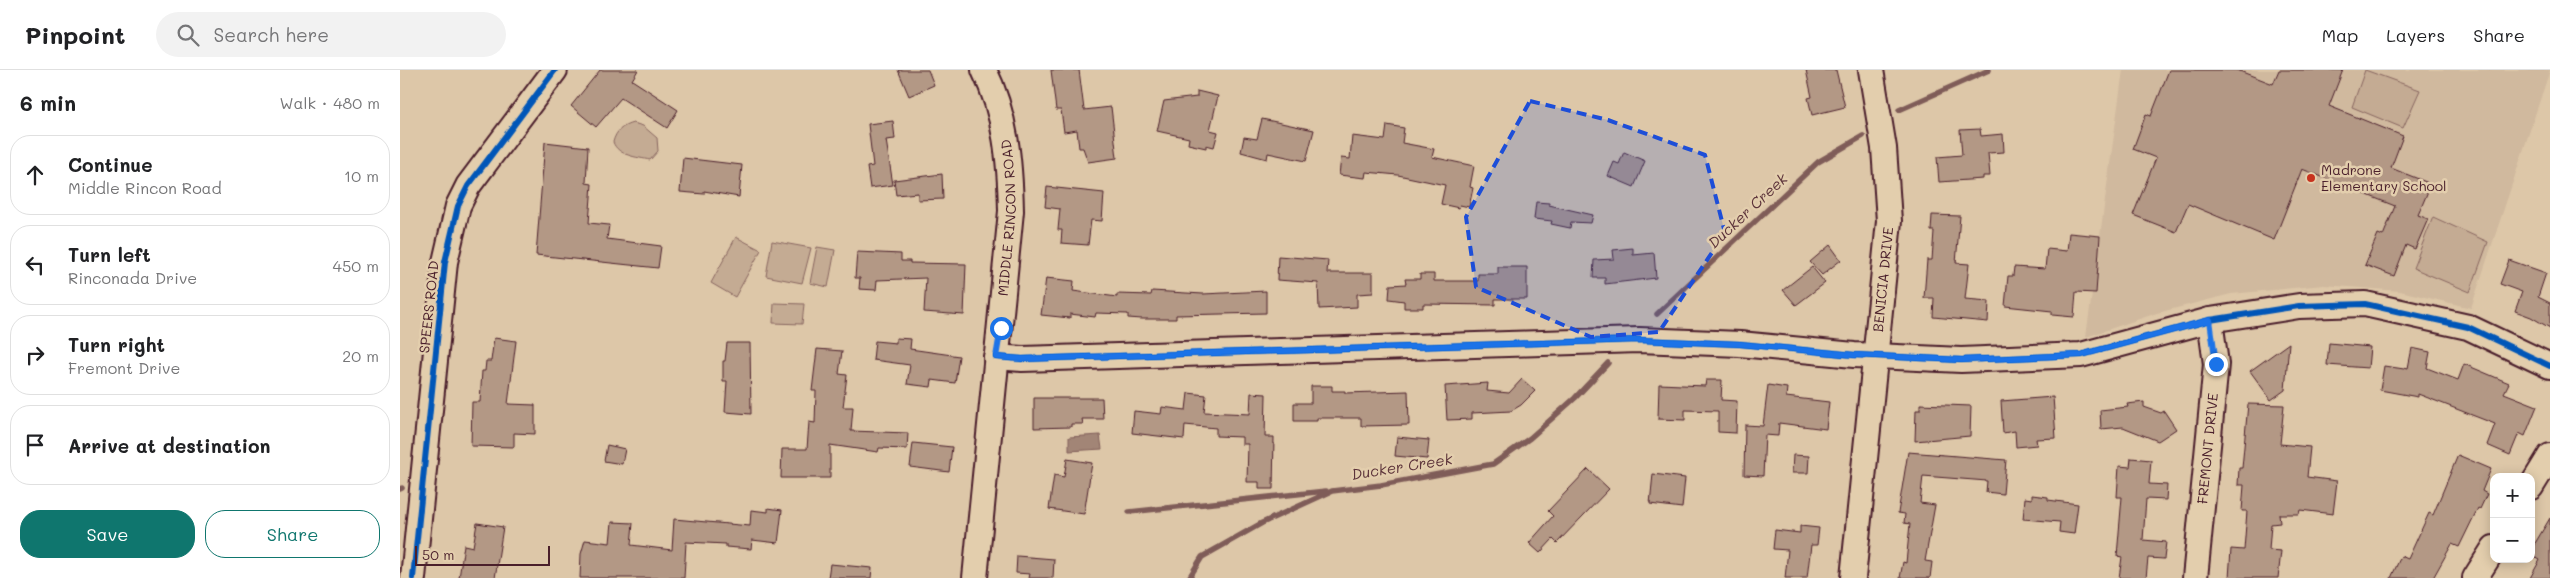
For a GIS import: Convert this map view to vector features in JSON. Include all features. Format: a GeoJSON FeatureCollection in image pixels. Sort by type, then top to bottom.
{"type":"FeatureCollection","features":[{"type":"Feature","properties":{"kind":"street","name":"SPEERS ROAD"},"geometry":{"type":"LineString","coordinates":[[414,578],[445,262],[456,215],[468,186],[555,70]]}},
{"type":"Feature","properties":{"kind":"street","name":"MIDDLE RINCON ROAD"},"geometry":{"type":"LineString","coordinates":[[974,578],[1011,212],[1010,164],[995,93],[984,70]]}},
{"type":"Feature","properties":{"kind":"street","name":"BENICIA DRIVE"},"geometry":{"type":"LineString","coordinates":[[1853,578],[1877,357],[1889,221],[1884,148],[1871,70]]}},
{"type":"Feature","properties":{"kind":"street"},"geometry":{"type":"LineString","coordinates":[[996,357],[1032,359],[1639,340],[1740,344],[1877,357],[1962,360],[2081,355],[2210,320],[2298,306],[2365,304],[2468,328],[2550,366]]}},
{"type":"Feature","properties":{"kind":"street","name":"FREMONT DRIVE"},"geometry":{"type":"LineString","coordinates":[[2195,578],[2216,364],[2210,320]]}},
{"type":"Feature","properties":{"kind":"street"},"geometry":{"type":"LineString","coordinates":[[2535,480],[2550,456]]}},
{"type":"Feature","properties":{"kind":"street"},"geometry":{"type":"LineString","coordinates":[[2475,578],[2490,554]]}},
{"type":"Feature","properties":{"kind":"highlighted area"},"geometry":{"type":"Polygon","coordinates":[[[1530,101],[1608,120],[1705,155],[1725,233],[1659,332],[1591,337],[1476,287],[1466,217],[1530,101]]]}},
{"type":"Feature","properties":{"kind":"shaded area","name":"Madrone Elementary School"},"geometry":{"type":"Polygon","coordinates":[[[2123,70],[2550,70],[2471,308],[2400,291],[2324,285],[2231,294],[2157,313],[2086,337],[2123,70]]]}},
{"type":"Feature","properties":{"kind":"shaded area"},"geometry":{"type":"Polygon","coordinates":[[[2365,70],[2420,90],[2403,128],[2352,107],[2365,70]]]}},
{"type":"Feature","properties":{"kind":"shaded area"},"geometry":{"type":"Polygon","coordinates":[[[633,123],[643,126],[657,138],[658,151],[650,160],[623,153],[615,147],[613,142],[620,129],[633,123]]]}},
{"type":"Feature","properties":{"kind":"shaded area"},"geometry":{"type":"Polygon","coordinates":[[[2433,217],[2488,242],[2470,292],[2413,268],[2433,217]]]}},
{"type":"Feature","properties":{"kind":"shaded area"},"geometry":{"type":"Polygon","coordinates":[[[736,237],[761,250],[735,297],[711,283],[736,237]]]}},
{"type":"Feature","properties":{"kind":"shaded area"},"geometry":{"type":"Polygon","coordinates":[[[772,241],[811,248],[802,283],[766,276],[772,241]]]}},
{"type":"Feature","properties":{"kind":"shaded area"},"geometry":{"type":"Polygon","coordinates":[[[817,247],[835,250],[828,287],[810,283],[817,247]]]}},
{"type":"Feature","properties":{"kind":"shaded area"},"geometry":{"type":"Polygon","coordinates":[[[774,303],[804,304],[802,324],[773,323],[774,303]]]}},
{"type":"Feature","properties":{"kind":"shaded area"},"geometry":{"type":"Polygon","coordinates":[[[1100,435],[1102,449],[1069,451],[1069,437],[1100,435]]]}},
{"type":"Feature","properties":{"kind":"building"},"geometry":{"type":"Polygon","coordinates":[[[600,70],[638,70],[632,80],[678,110],[667,128],[621,98],[596,127],[571,106],[600,70]]]}},
{"type":"Feature","properties":{"kind":"building"},"geometry":{"type":"Polygon","coordinates":[[[898,70],[928,70],[934,85],[909,96],[898,70]]]}},
{"type":"Feature","properties":{"kind":"building"},"geometry":{"type":"Polygon","coordinates":[[[1051,70],[1079,70],[1084,110],[1111,107],[1117,158],[1088,162],[1083,148],[1079,148],[1077,130],[1064,132],[1061,110],[1056,110],[1051,70]]]}},
{"type":"Feature","properties":{"kind":"building"},"geometry":{"type":"Polygon","coordinates":[[[1806,70],[1836,70],[1845,107],[1812,115],[1808,98],[1812,97],[1806,70]]]}},
{"type":"Feature","properties":{"kind":"building"},"geometry":{"type":"Polygon","coordinates":[[[2169,70],[2237,70],[2273,84],[2279,70],[2343,70],[2329,106],[2403,136],[2391,168],[2431,184],[2418,215],[2428,219],[2415,249],[2406,245],[2394,276],[2365,265],[2378,234],[2383,236],[2395,206],[2302,169],[2274,240],[2188,204],[2176,232],[2133,215],[2156,158],[2133,149],[2146,114],[2151,116],[2169,70]]]}},
{"type":"Feature","properties":{"kind":"building"},"geometry":{"type":"Polygon","coordinates":[[[1197,91],[1218,96],[1210,130],[1218,132],[1214,147],[1206,145],[1206,148],[1188,144],[1189,138],[1157,131],[1164,101],[1197,97],[1197,91]]]}},
{"type":"Feature","properties":{"kind":"building"},"geometry":{"type":"Polygon","coordinates":[[[1262,119],[1314,130],[1306,161],[1268,153],[1267,159],[1241,152],[1244,137],[1257,139],[1262,119]]]}},
{"type":"Feature","properties":{"kind":"building"},"geometry":{"type":"Polygon","coordinates":[[[893,121],[895,139],[886,140],[893,185],[870,188],[867,167],[873,166],[868,124],[893,121]]]}},
{"type":"Feature","properties":{"kind":"building"},"geometry":{"type":"Polygon","coordinates":[[[1387,125],[1404,128],[1402,143],[1434,149],[1432,157],[1474,166],[1470,187],[1473,188],[1469,207],[1460,205],[1459,208],[1441,204],[1445,185],[1398,175],[1366,172],[1365,178],[1339,175],[1341,158],[1350,159],[1352,136],[1385,140],[1387,125]]]}},
{"type":"Feature","properties":{"kind":"building"},"geometry":{"type":"Polygon","coordinates":[[[1980,129],[1981,136],[2003,134],[2004,152],[1988,153],[1990,176],[1983,176],[1983,179],[1939,182],[1937,157],[1962,155],[1960,130],[1980,129]]]}},
{"type":"Feature","properties":{"kind":"building"},"geometry":{"type":"Polygon","coordinates":[[[545,142],[588,147],[586,183],[592,184],[589,223],[609,225],[607,239],[661,246],[658,268],[536,255],[545,142]]]}},
{"type":"Feature","properties":{"kind":"building"},"geometry":{"type":"Polygon","coordinates":[[[1624,152],[1645,161],[1634,187],[1608,176],[1614,162],[1619,164],[1624,152]]]}},
{"type":"Feature","properties":{"kind":"building"},"geometry":{"type":"Polygon","coordinates":[[[683,158],[742,165],[739,197],[704,191],[704,194],[680,192],[683,158]]]}},
{"type":"Feature","properties":{"kind":"building"},"geometry":{"type":"Polygon","coordinates":[[[942,174],[943,199],[918,200],[918,193],[896,195],[894,180],[942,174]]]}},
{"type":"Feature","properties":{"kind":"building"},"geometry":{"type":"Polygon","coordinates":[[[1047,187],[1104,193],[1102,221],[1091,220],[1088,245],[1061,243],[1062,230],[1058,230],[1060,209],[1045,207],[1047,187]]]}},
{"type":"Feature","properties":{"kind":"building"},"geometry":{"type":"Polygon","coordinates":[[[1536,202],[1549,203],[1549,205],[1593,215],[1591,223],[1571,222],[1570,228],[1551,224],[1552,221],[1534,219],[1536,202]]]}},
{"type":"Feature","properties":{"kind":"building"},"geometry":{"type":"Polygon","coordinates":[[[1932,215],[1960,216],[1956,263],[1969,264],[1965,299],[1989,301],[1988,322],[1933,317],[1934,298],[1924,298],[1927,260],[1932,260],[1934,231],[1931,231],[1932,215]]]}},
{"type":"Feature","properties":{"kind":"building"},"geometry":{"type":"Polygon","coordinates":[[[2069,233],[2100,236],[2096,293],[2076,292],[2074,317],[2052,315],[2052,311],[2005,306],[2008,276],[2013,276],[2014,267],[2045,269],[2047,249],[2067,251],[2069,233]]]}},
{"type":"Feature","properties":{"kind":"building"},"geometry":{"type":"Polygon","coordinates":[[[1830,245],[1841,260],[1822,275],[1810,262],[1830,245]]]}},
{"type":"Feature","properties":{"kind":"building"},"geometry":{"type":"Polygon","coordinates":[[[1633,248],[1633,255],[1654,253],[1656,278],[1605,284],[1605,278],[1593,278],[1594,260],[1614,259],[1613,250],[1633,248]]]}},
{"type":"Feature","properties":{"kind":"building"},"geometry":{"type":"Polygon","coordinates":[[[857,252],[901,254],[901,261],[910,261],[910,263],[966,264],[964,315],[924,312],[926,278],[877,280],[876,290],[859,289],[860,278],[855,278],[857,252]]]}},
{"type":"Feature","properties":{"kind":"building"},"geometry":{"type":"Polygon","coordinates":[[[1278,256],[1328,260],[1327,273],[1373,273],[1373,293],[1357,294],[1357,307],[1319,309],[1318,283],[1277,280],[1278,256]]]}},
{"type":"Feature","properties":{"kind":"building"},"geometry":{"type":"Polygon","coordinates":[[[2509,260],[2546,273],[2538,297],[2550,303],[2550,328],[2531,317],[2515,311],[2522,292],[2500,284],[2509,260]]]}},
{"type":"Feature","properties":{"kind":"building"},"geometry":{"type":"Polygon","coordinates":[[[1498,267],[1527,267],[1527,299],[1495,299],[1495,305],[1423,304],[1423,308],[1404,308],[1404,301],[1389,299],[1390,285],[1406,284],[1405,279],[1420,279],[1420,274],[1434,274],[1434,281],[1478,281],[1478,274],[1498,274],[1498,267]]]}},
{"type":"Feature","properties":{"kind":"building"},"geometry":{"type":"Polygon","coordinates":[[[1812,267],[1825,283],[1796,305],[1783,290],[1812,267]]]}},
{"type":"Feature","properties":{"kind":"building"},"geometry":{"type":"Polygon","coordinates":[[[1046,278],[1074,281],[1073,291],[1117,297],[1117,294],[1151,295],[1152,291],[1203,294],[1266,291],[1266,313],[1176,315],[1176,319],[1128,318],[1128,314],[1096,313],[1095,317],[1070,314],[1070,318],[1041,315],[1046,278]]]}},
{"type":"Feature","properties":{"kind":"building"},"geometry":{"type":"Polygon","coordinates":[[[494,338],[516,341],[508,404],[535,405],[535,434],[514,433],[514,447],[471,446],[472,402],[480,402],[482,371],[485,371],[486,361],[491,361],[494,338]]]}},
{"type":"Feature","properties":{"kind":"building"},"geometry":{"type":"Polygon","coordinates":[[[896,338],[911,339],[910,349],[959,356],[955,383],[932,380],[931,387],[907,384],[910,365],[873,360],[875,341],[896,343],[896,338]]]}},
{"type":"Feature","properties":{"kind":"building"},"geometry":{"type":"Polygon","coordinates":[[[727,343],[750,343],[751,414],[725,412],[727,381],[723,381],[723,361],[725,361],[727,343]]]}},
{"type":"Feature","properties":{"kind":"building"},"geometry":{"type":"Polygon","coordinates":[[[2289,343],[2285,390],[2271,400],[2250,371],[2289,343]]]}},
{"type":"Feature","properties":{"kind":"building"},"geometry":{"type":"Polygon","coordinates":[[[2329,343],[2370,347],[2368,368],[2327,365],[2329,343]]]}},
{"type":"Feature","properties":{"kind":"building"},"geometry":{"type":"Polygon","coordinates":[[[2412,348],[2430,352],[2427,368],[2458,380],[2464,364],[2509,383],[2504,393],[2537,406],[2525,436],[2519,433],[2510,455],[2487,445],[2495,424],[2418,394],[2418,397],[2380,390],[2384,366],[2408,368],[2412,348]]]}},
{"type":"Feature","properties":{"kind":"building"},"geometry":{"type":"Polygon","coordinates":[[[817,349],[842,351],[839,374],[847,375],[843,407],[853,407],[851,431],[908,433],[907,449],[879,448],[878,452],[830,445],[830,478],[781,478],[782,449],[807,449],[809,422],[815,423],[816,391],[812,391],[817,349]]]}},
{"type":"Feature","properties":{"kind":"building"},"geometry":{"type":"Polygon","coordinates":[[[1522,379],[1535,391],[1521,405],[1511,411],[1472,413],[1472,419],[1447,420],[1445,386],[1488,383],[1487,391],[1509,393],[1522,379]]]}},
{"type":"Feature","properties":{"kind":"building"},"geometry":{"type":"Polygon","coordinates":[[[1706,380],[1722,380],[1721,400],[1737,401],[1736,433],[1718,432],[1718,411],[1685,410],[1685,420],[1658,419],[1659,384],[1705,386],[1706,380]]]}},
{"type":"Feature","properties":{"kind":"building"},"geometry":{"type":"Polygon","coordinates":[[[1768,385],[1787,388],[1786,397],[1829,402],[1826,429],[1779,423],[1778,436],[1765,435],[1763,476],[1744,475],[1745,425],[1763,426],[1768,385]]]}},
{"type":"Feature","properties":{"kind":"building"},"geometry":{"type":"Polygon","coordinates":[[[1311,386],[1332,386],[1332,391],[1345,391],[1345,393],[1408,391],[1409,425],[1361,426],[1361,418],[1317,418],[1317,421],[1294,421],[1294,403],[1311,403],[1311,386]]]}},
{"type":"Feature","properties":{"kind":"building"},"geometry":{"type":"Polygon","coordinates":[[[1188,393],[1206,395],[1204,412],[1250,414],[1251,393],[1266,394],[1265,437],[1274,437],[1273,489],[1259,489],[1259,482],[1247,482],[1248,444],[1242,444],[1242,437],[1216,436],[1216,428],[1185,425],[1184,439],[1132,433],[1134,411],[1161,414],[1162,407],[1186,410],[1188,393]]]}},
{"type":"Feature","properties":{"kind":"building"},"geometry":{"type":"Polygon","coordinates":[[[2053,397],[2056,438],[2036,439],[2037,445],[2016,447],[2015,431],[2003,433],[2001,401],[2053,397]]]}},
{"type":"Feature","properties":{"kind":"building"},"geometry":{"type":"Polygon","coordinates":[[[1034,398],[1102,398],[1103,419],[1082,419],[1083,424],[1071,424],[1071,427],[1034,428],[1034,398]]]}},
{"type":"Feature","properties":{"kind":"building"},"geometry":{"type":"Polygon","coordinates":[[[2144,402],[2144,407],[2161,413],[2164,411],[2176,429],[2158,441],[2123,427],[2101,429],[2100,410],[2128,407],[2127,404],[2144,402]]]}},
{"type":"Feature","properties":{"kind":"building"},"geometry":{"type":"Polygon","coordinates":[[[1920,404],[1971,406],[1970,436],[1915,441],[1916,410],[1920,410],[1920,404]]]}},
{"type":"Feature","properties":{"kind":"building"},"geometry":{"type":"Polygon","coordinates":[[[2248,404],[2284,405],[2280,444],[2310,447],[2307,477],[2337,481],[2333,514],[2300,510],[2299,514],[2279,514],[2280,523],[2271,524],[2269,550],[2281,551],[2278,578],[2229,578],[2231,549],[2244,550],[2247,511],[2242,511],[2244,485],[2238,485],[2239,468],[2242,468],[2248,404]]]}},
{"type":"Feature","properties":{"kind":"building"},"geometry":{"type":"Polygon","coordinates":[[[1397,437],[1429,440],[1427,459],[1395,456],[1397,437]]]}},
{"type":"Feature","properties":{"kind":"building"},"geometry":{"type":"Polygon","coordinates":[[[913,443],[952,447],[949,472],[910,467],[913,443]]]}},
{"type":"Feature","properties":{"kind":"building"},"geometry":{"type":"Polygon","coordinates":[[[607,445],[625,449],[622,464],[604,461],[607,445]]]}},
{"type":"Feature","properties":{"kind":"building"},"geometry":{"type":"Polygon","coordinates":[[[1908,452],[2006,460],[2003,494],[1986,492],[1987,481],[1923,476],[1920,503],[1935,505],[1925,561],[1932,562],[1930,578],[1900,578],[1903,562],[1906,563],[1910,524],[1904,523],[1905,514],[1898,513],[1908,452]]]}},
{"type":"Feature","properties":{"kind":"building"},"geometry":{"type":"Polygon","coordinates":[[[1793,455],[1809,456],[1808,473],[1792,473],[1793,455]]]}},
{"type":"Feature","properties":{"kind":"building"},"geometry":{"type":"Polygon","coordinates":[[[2458,455],[2491,469],[2482,491],[2487,494],[2480,509],[2478,508],[2459,547],[2452,544],[2433,578],[2391,578],[2401,556],[2408,559],[2429,513],[2433,515],[2458,455]]]}},
{"type":"Feature","properties":{"kind":"building"},"geometry":{"type":"Polygon","coordinates":[[[2131,458],[2151,460],[2149,484],[2167,485],[2166,500],[2146,499],[2143,540],[2166,542],[2164,559],[2148,558],[2146,578],[2119,578],[2122,557],[2117,556],[2122,497],[2117,497],[2119,466],[2130,467],[2131,458]]]}},
{"type":"Feature","properties":{"kind":"building"},"geometry":{"type":"Polygon","coordinates":[[[1067,459],[1092,463],[1084,514],[1049,509],[1054,475],[1064,477],[1067,459]]]}},
{"type":"Feature","properties":{"kind":"building"},"geometry":{"type":"Polygon","coordinates":[[[1588,469],[1609,489],[1557,543],[1553,539],[1540,553],[1529,543],[1553,516],[1548,511],[1588,469]]]}},
{"type":"Feature","properties":{"kind":"building"},"geometry":{"type":"Polygon","coordinates":[[[1653,474],[1685,478],[1682,508],[1650,504],[1653,474]]]}},
{"type":"Feature","properties":{"kind":"building"},"geometry":{"type":"Polygon","coordinates":[[[2032,495],[2048,497],[2048,500],[2078,504],[2074,534],[2059,532],[2060,522],[2023,519],[2025,498],[2032,499],[2032,495]]]}},
{"type":"Feature","properties":{"kind":"building"},"geometry":{"type":"Polygon","coordinates":[[[768,508],[782,510],[778,543],[752,540],[751,549],[726,547],[726,544],[686,542],[684,578],[580,578],[581,554],[585,540],[610,543],[612,522],[633,523],[631,545],[672,550],[674,519],[750,526],[751,510],[768,512],[768,508]]]}},
{"type":"Feature","properties":{"kind":"building"},"geometry":{"type":"Polygon","coordinates":[[[2550,518],[2550,578],[2530,578],[2540,560],[2535,557],[2535,543],[2550,518]]]}},
{"type":"Feature","properties":{"kind":"building"},"geometry":{"type":"Polygon","coordinates":[[[477,523],[503,527],[495,578],[459,578],[464,545],[473,547],[477,523]]]}},
{"type":"Feature","properties":{"kind":"building"},"geometry":{"type":"Polygon","coordinates":[[[1800,526],[1819,528],[1817,545],[1811,545],[1807,578],[1785,578],[1788,550],[1773,549],[1775,530],[1800,533],[1800,526]]]}},
{"type":"Feature","properties":{"kind":"building"},"geometry":{"type":"Polygon","coordinates":[[[1017,556],[1054,559],[1053,578],[1029,578],[1030,574],[1016,573],[1017,556]]]}},
{"type":"Feature","properties":{"kind":"building"},"geometry":{"type":"Polygon","coordinates":[[[830,564],[872,568],[871,578],[828,578],[830,564]]]}},
{"type":"Feature","properties":{"kind":"waterway","name":"Ducker Creek"},"geometry":{"type":"LineString","coordinates":[[1899,110],[1989,70]]}},
{"type":"Feature","properties":{"kind":"waterway","name":"Ducker Creek"},"geometry":{"type":"LineString","coordinates":[[1657,314],[1818,162],[1863,136]]}},
{"type":"Feature","properties":{"kind":"waterway","name":"Ducker Creek"},"geometry":{"type":"LineString","coordinates":[[1189,578],[1202,557],[1262,523],[1332,491],[1381,485],[1493,464],[1530,438],[1575,398],[1608,363]]}},
{"type":"Feature","properties":{"kind":"waterway"},"geometry":{"type":"LineString","coordinates":[[1129,512],[1326,491]]}},
{"type":"Feature","properties":{"kind":"cycle path"},"geometry":{"type":"LineString","coordinates":[[413,578],[445,262],[458,206],[468,186],[555,70]]}},
{"type":"Feature","properties":{"kind":"cycle path"},"geometry":{"type":"LineString","coordinates":[[996,357],[1022,359],[1639,340],[1740,344],[1854,355],[1961,360],[2081,355],[2210,320],[2299,306],[2365,304],[2468,327],[2550,366]]}},
{"type":"Feature","properties":{"kind":"place","name":"Madrone Elementary School"},"geometry":{"type":"Point","coordinates":[2311,178]}},
{"type":"Feature","properties":{"kind":"route"},"geometry":{"type":"LineString","coordinates":[[1001,328],[996,357],[1022,359],[1639,340],[1740,344],[1854,355],[1962,360],[2081,355],[2210,320],[2216,364]]}}]}
